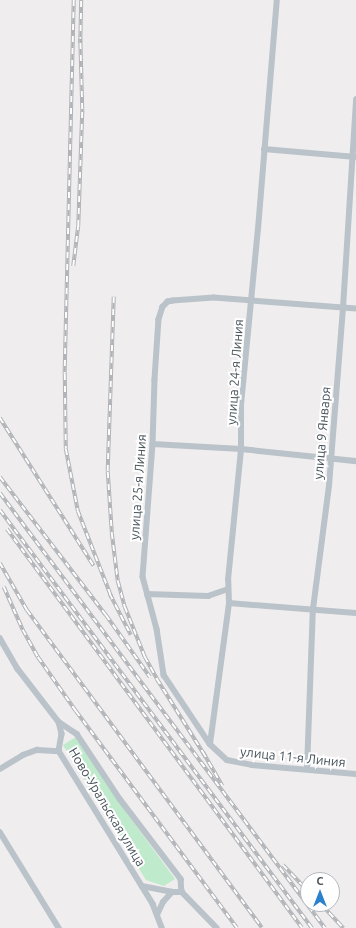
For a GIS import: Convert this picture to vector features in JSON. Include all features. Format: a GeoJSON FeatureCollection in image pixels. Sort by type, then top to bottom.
{"type":"FeatureCollection","features":[{"type":"Feature","properties":{"kind":"street","name":"улица 24-я Линия"},"geometry":{"type":"LineString","coordinates":[[210,744],[229,602],[228,580],[241,449],[241,405],[277,0]]}},
{"type":"Feature","properties":{"kind":"street","name":"улица 9 Января"},"geometry":{"type":"LineString","coordinates":[[307,769],[313,608],[324,530],[331,459],[354,157],[356,99]]}},
{"type":"Feature","properties":{"kind":"street"},"geometry":{"type":"LineString","coordinates":[[264,150],[354,157]]}},
{"type":"Feature","properties":{"kind":"street","name":"улица 25-я Линия"},"geometry":{"type":"LineString","coordinates":[[210,744],[164,675],[156,629],[143,577],[153,444],[155,373],[159,319],[163,307],[168,302],[214,298],[356,309]]}},
{"type":"Feature","properties":{"kind":"street"},"geometry":{"type":"LineString","coordinates":[[153,444],[241,449],[356,461]]}},
{"type":"Feature","properties":{"kind":"street"},"geometry":{"type":"LineString","coordinates":[[147,594],[208,596],[228,589]]}},
{"type":"Feature","properties":{"kind":"street"},"geometry":{"type":"LineString","coordinates":[[229,602],[313,608],[356,613]]}},
{"type":"Feature","properties":{"kind":"street"},"geometry":{"type":"LineString","coordinates":[[0,638],[18,669],[59,722],[77,734],[120,799],[181,879],[182,892],[216,928]]}},
{"type":"Feature","properties":{"kind":"street","name":"Ново-Уральская улица"},"geometry":{"type":"LineString","coordinates":[[59,722],[62,734],[59,751],[153,904],[162,928]]}},
{"type":"Feature","properties":{"kind":"street","name":"улица 11-я Линия"},"geometry":{"type":"LineString","coordinates":[[210,744],[227,760],[252,765],[356,774]]}},
{"type":"Feature","properties":{"kind":"street"},"geometry":{"type":"LineString","coordinates":[[0,769],[23,755],[37,750],[59,751]]}},
{"type":"Feature","properties":{"kind":"street"},"geometry":{"type":"LineString","coordinates":[[0,832],[59,928]]}},
{"type":"Feature","properties":{"kind":"street"},"geometry":{"type":"LineString","coordinates":[[142,886],[172,892],[182,892]]}},
{"type":"Feature","properties":{"kind":"street"},"geometry":{"type":"LineString","coordinates":[[157,915],[163,902],[172,892]]}},
{"type":"Feature","properties":{"kind":"green space"},"geometry":{"type":"Polygon","coordinates":[[[76,737],[128,815],[175,879],[164,886],[146,880],[63,745],[76,737]]]}},
{"type":"Feature","properties":{"kind":"railway"},"geometry":{"type":"LineString","coordinates":[[74,0],[65,374],[66,449],[78,511],[112,598]]}},
{"type":"Feature","properties":{"kind":"railway"},"geometry":{"type":"LineString","coordinates":[[80,43],[81,0]]}},
{"type":"Feature","properties":{"kind":"railway"},"geometry":{"type":"LineString","coordinates":[[73,266],[78,226],[82,109],[80,39]]}},
{"type":"Feature","properties":{"kind":"railway"},"geometry":{"type":"LineString","coordinates":[[114,297],[108,472],[112,533],[118,581],[125,607],[145,657],[157,679],[206,757]]}},
{"type":"Feature","properties":{"kind":"railway"},"geometry":{"type":"LineString","coordinates":[[0,418],[94,566]]}},
{"type":"Feature","properties":{"kind":"railway"},"geometry":{"type":"LineString","coordinates":[[0,477],[106,615],[150,677]]}},
{"type":"Feature","properties":{"kind":"railway"},"geometry":{"type":"LineString","coordinates":[[0,493],[325,928]]}},
{"type":"Feature","properties":{"kind":"railway"},"geometry":{"type":"LineString","coordinates":[[0,510],[312,928]]}},
{"type":"Feature","properties":{"kind":"railway"},"geometry":{"type":"LineString","coordinates":[[7,529],[302,928]]}},
{"type":"Feature","properties":{"kind":"railway"},"geometry":{"type":"LineString","coordinates":[[0,563],[27,610],[262,928]]}},
{"type":"Feature","properties":{"kind":"railway"},"geometry":{"type":"LineString","coordinates":[[4,587],[23,630],[38,657],[76,711],[237,928]]}},
{"type":"Feature","properties":{"kind":"railway"},"geometry":{"type":"LineString","coordinates":[[110,594],[131,635]]}},
{"type":"Feature","properties":{"kind":"railway"},"geometry":{"type":"LineString","coordinates":[[203,752],[223,786]]}},
{"type":"Feature","properties":{"kind":"railway"},"geometry":{"type":"LineString","coordinates":[[283,865],[300,883]]}},
{"type":"Feature","properties":{"kind":"railway"},"geometry":{"type":"LineString","coordinates":[[328,912],[343,928]]}}]}
